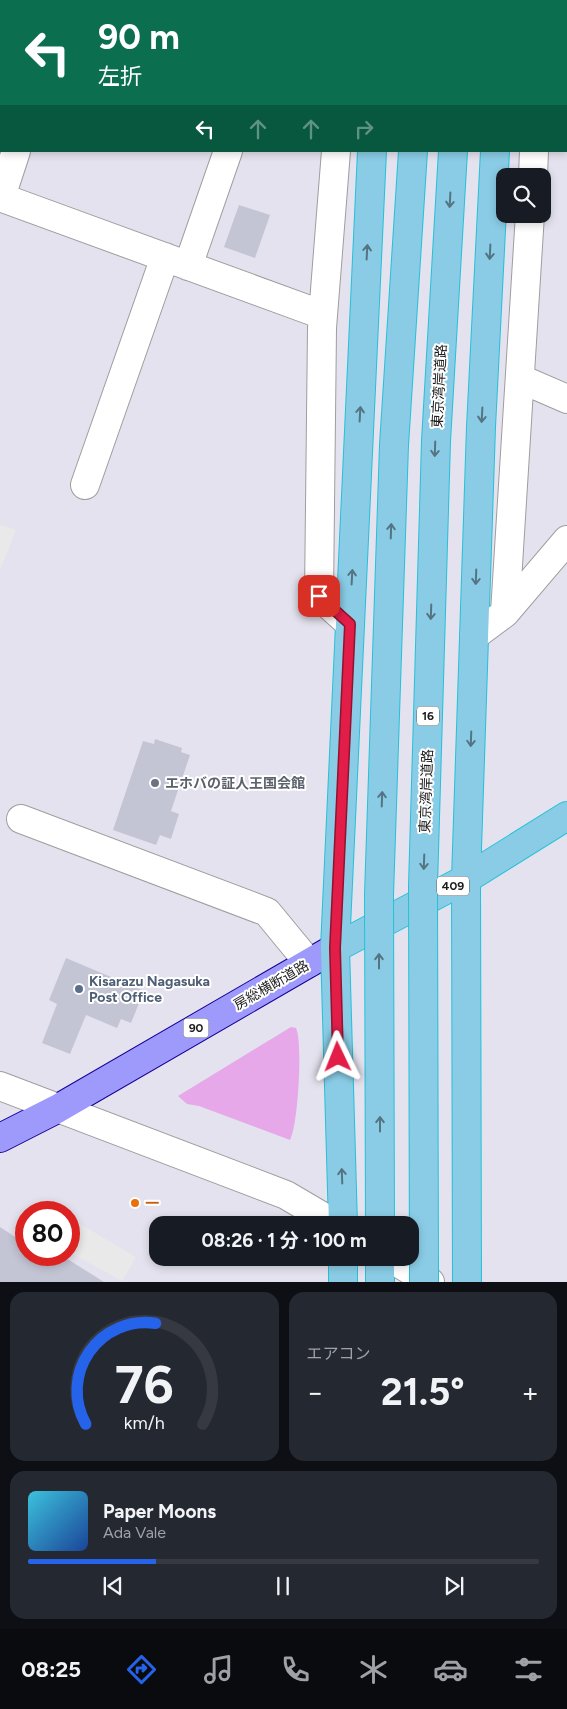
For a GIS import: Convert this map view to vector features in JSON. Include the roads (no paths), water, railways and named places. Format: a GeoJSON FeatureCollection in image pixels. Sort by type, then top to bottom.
{"type":"FeatureCollection","features":[{"type":"Feature","properties":{"kind":"highway"},"geometry":{"type":"LineString","coordinates":[[343,1216],[335,948],[372,152]]}},
{"type":"Feature","properties":{"kind":"highway"},"geometry":{"type":"LineString","coordinates":[[380,1216],[378,895],[394,445],[413,152]]}},
{"type":"Feature","properties":{"kind":"highway","name":"東京湾岸道路"},"geometry":{"type":"LineString","coordinates":[[424,1282],[424,856],[436,441],[453,152]]}},
{"type":"Feature","properties":{"kind":"highway"},"geometry":{"type":"LineString","coordinates":[[467,1282],[466,879],[482,427],[495,152]]}},
{"type":"Feature","properties":{"kind":"highway","name":"房総横断道路"},"geometry":{"type":"LineString","coordinates":[[335,948],[466,879],[567,816]]}},
{"type":"Feature","properties":{"kind":"highway"},"geometry":{"type":"LineString","coordinates":[[343,1266],[343,1282]]}},
{"type":"Feature","properties":{"kind":"highway"},"geometry":{"type":"LineString","coordinates":[[380,1266],[380,1282]]}},
{"type":"Feature","properties":{"kind":"main road","name":"房総横断道路"},"geometry":{"type":"LineString","coordinates":[[0,1138],[57,1108],[335,948]]}},
{"type":"Feature","properties":{"kind":"street"},"geometry":{"type":"LineString","coordinates":[[16,152],[0,197],[323,315]]}},
{"type":"Feature","properties":{"kind":"street"},"geometry":{"type":"LineString","coordinates":[[86,485],[177,262],[228,152]]}},
{"type":"Feature","properties":{"kind":"street"},"geometry":{"type":"LineString","coordinates":[[336,152],[323,315],[319,596],[350,624]]}},
{"type":"Feature","properties":{"kind":"street"},"geometry":{"type":"LineString","coordinates":[[533,168],[534,152]]}},
{"type":"Feature","properties":{"kind":"street"},"geometry":{"type":"LineString","coordinates":[[505,613],[530,223]]}},
{"type":"Feature","properties":{"kind":"street"},"geometry":{"type":"LineString","coordinates":[[521,379],[567,399]]}},
{"type":"Feature","properties":{"kind":"street"},"geometry":{"type":"LineString","coordinates":[[474,636],[505,613],[567,540]]}},
{"type":"Feature","properties":{"kind":"street"},"geometry":{"type":"LineString","coordinates":[[21,819],[267,912],[309,963]]}},
{"type":"Feature","properties":{"kind":"street"},"geometry":{"type":"LineString","coordinates":[[0,1086],[286,1195],[321,1216]]}},
{"type":"Feature","properties":{"kind":"street"},"geometry":{"type":"LineString","coordinates":[[403,1266],[430,1282]]}},
{"type":"Feature","properties":{"kind":"place","name":"エホバの証人王国会館"},"geometry":{"type":"Point","coordinates":[155,783]}},
{"type":"Feature","properties":{"kind":"place","name":"Kisarazu Nagasuka Post Office"},"geometry":{"type":"Point","coordinates":[79,989]}},
{"type":"Feature","properties":{"kind":"place","name":"一"},"geometry":{"type":"Point","coordinates":[135,1203]}}]}
